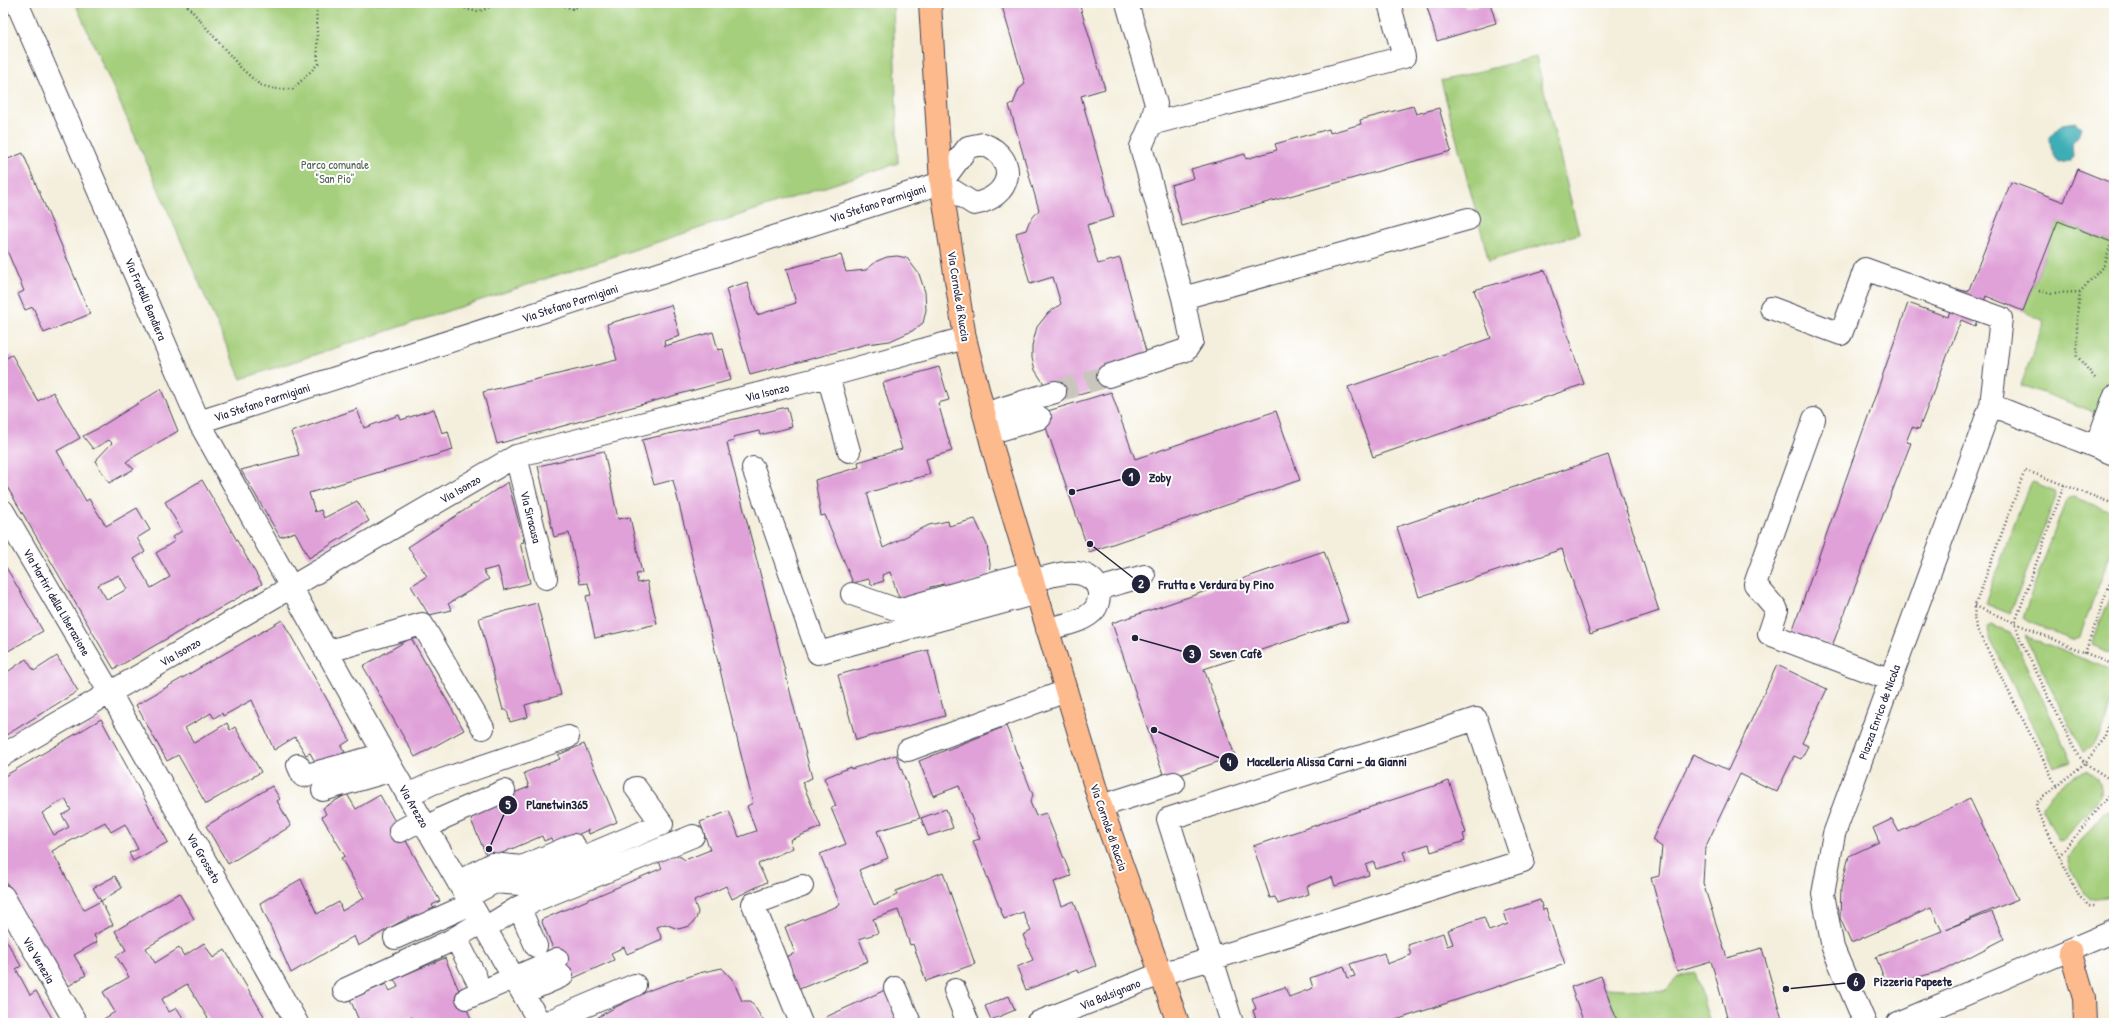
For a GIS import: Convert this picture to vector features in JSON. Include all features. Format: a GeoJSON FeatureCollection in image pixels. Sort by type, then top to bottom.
{"type":"FeatureCollection","features":[{"type":"Feature","properties":{"kind":"main road","name":"Via Cornole di Ruccia"},"geometry":{"type":"LineString","coordinates":[[930,3],[941,183],[965,338],[987,423],[1047,629],[1101,806],[1160,974],[1175,1022]]}},
{"type":"Feature","properties":{"kind":"main road"},"geometry":{"type":"LineString","coordinates":[[2070,951],[2084,998],[2085,1023]]}},
{"type":"Feature","properties":{"kind":"street","name":"Via Fratelli Bandiera"},"geometry":{"type":"LineString","coordinates":[[17,3],[199,422],[290,588]]}},
{"type":"Feature","properties":{"kind":"street"},"geometry":{"type":"LineString","coordinates":[[1151,124],[1404,57],[1389,3]]}},
{"type":"Feature","properties":{"kind":"street"},"geometry":{"type":"LineString","coordinates":[[1108,376],[1186,350],[1192,341],[1184,298],[1141,147],[1151,124],[1156,104],[1133,4]]}},
{"type":"Feature","properties":{"kind":"street"},"geometry":{"type":"LineString","coordinates":[[984,144],[995,149],[1002,155],[1007,168],[1006,183],[1001,191],[986,202],[974,204],[941,183],[968,147],[984,144]]}},
{"type":"Feature","properties":{"kind":"street","name":"Via Stefano Parmigiani"},"geometry":{"type":"LineString","coordinates":[[199,422],[941,183]]}},
{"type":"Feature","properties":{"kind":"street"},"geometry":{"type":"LineString","coordinates":[[1184,298],[1468,219]]}},
{"type":"Feature","properties":{"kind":"street","name":"Piazza Enrico de Nicola"},"geometry":{"type":"LineString","coordinates":[[1771,308],[1841,334],[1865,269],[2001,318],[1991,405],[1834,834],[1823,894],[1833,948],[1865,1023]]}},
{"type":"Feature","properties":{"kind":"street","name":"Via Isonzo"},"geometry":{"type":"LineString","coordinates":[[3,755],[516,456],[828,376],[965,338]]}},
{"type":"Feature","properties":{"kind":"street"},"geometry":{"type":"LineString","coordinates":[[828,376],[849,451]]}},
{"type":"Feature","properties":{"kind":"street"},"geometry":{"type":"LineString","coordinates":[[987,423],[1055,392]]}},
{"type":"Feature","properties":{"kind":"street"},"geometry":{"type":"LineString","coordinates":[[1991,405],[2105,450],[2114,397]]}},
{"type":"Feature","properties":{"kind":"street"},"geometry":{"type":"LineString","coordinates":[[987,423],[1040,418]]}},
{"type":"Feature","properties":{"kind":"street"},"geometry":{"type":"LineString","coordinates":[[1814,420],[1754,584],[1777,610],[1769,634],[1891,680]]}},
{"type":"Feature","properties":{"kind":"street","name":"Via Siracusa"},"geometry":{"type":"LineString","coordinates":[[516,456],[546,578]]}},
{"type":"Feature","properties":{"kind":"street"},"geometry":{"type":"LineString","coordinates":[[753,468],[818,653],[1034,582],[1054,574],[1082,574],[1093,581],[1098,589],[1099,598],[1094,609],[1079,619],[1047,629]]}},
{"type":"Feature","properties":{"kind":"street","name":"Via Martiri della Liberazione"},"geometry":{"type":"LineString","coordinates":[[3,511],[110,693]]}},
{"type":"Feature","properties":{"kind":"street"},"geometry":{"type":"LineString","coordinates":[[1098,589],[1144,576]]}},
{"type":"Feature","properties":{"kind":"street"},"geometry":{"type":"LineString","coordinates":[[852,594],[898,610],[1034,582]]}},
{"type":"Feature","properties":{"kind":"street","name":"Via Arezzo"},"geometry":{"type":"LineString","coordinates":[[290,588],[424,824],[541,1023]]}},
{"type":"Feature","properties":{"kind":"street"},"geometry":{"type":"LineString","coordinates":[[326,652],[422,624],[483,728]]}},
{"type":"Feature","properties":{"kind":"street"},"geometry":{"type":"LineString","coordinates":[[908,750],[1066,691]]}},
{"type":"Feature","properties":{"kind":"street","name":"Via Grosseto"},"geometry":{"type":"LineString","coordinates":[[110,693],[297,1023]]}},
{"type":"Feature","properties":{"kind":"street","name":"Via Balsignano"},"geometry":{"type":"LineString","coordinates":[[1037,1023],[1160,974],[1212,959],[1523,861],[1476,719],[1168,819],[1212,959]]}},
{"type":"Feature","properties":{"kind":"street"},"geometry":{"type":"LineString","coordinates":[[408,795],[434,783],[568,737]]}},
{"type":"Feature","properties":{"kind":"street"},"geometry":{"type":"LineString","coordinates":[[298,765],[303,776],[389,762]]}},
{"type":"Feature","properties":{"kind":"street"},"geometry":{"type":"LineString","coordinates":[[323,790],[389,762]]}},
{"type":"Feature","properties":{"kind":"street"},"geometry":{"type":"LineString","coordinates":[[1101,806],[1174,783]]}},
{"type":"Feature","properties":{"kind":"street"},"geometry":{"type":"LineString","coordinates":[[395,938],[465,894],[495,882],[520,884],[662,824],[636,788]]}},
{"type":"Feature","properties":{"kind":"street"},"geometry":{"type":"LineString","coordinates":[[400,831],[443,818],[504,791]]}},
{"type":"Feature","properties":{"kind":"street"},"geometry":{"type":"LineString","coordinates":[[344,990],[520,907],[693,836]]}},
{"type":"Feature","properties":{"kind":"street"},"geometry":{"type":"LineString","coordinates":[[465,894],[492,864],[522,867],[574,845]]}},
{"type":"Feature","properties":{"kind":"street"},"geometry":{"type":"LineString","coordinates":[[801,1023],[753,904],[802,886]]}},
{"type":"Feature","properties":{"kind":"street","name":"Via Venezia"},"geometry":{"type":"LineString","coordinates":[[3,896],[76,1023]]}},
{"type":"Feature","properties":{"kind":"street"},"geometry":{"type":"LineString","coordinates":[[520,907],[536,946]]}},
{"type":"Feature","properties":{"kind":"street"},"geometry":{"type":"LineString","coordinates":[[1898,1023],[2114,931]]}},
{"type":"Feature","properties":{"kind":"street"},"geometry":{"type":"LineString","coordinates":[[456,938],[476,978]]}},
{"type":"Feature","properties":{"kind":"street"},"geometry":{"type":"LineString","coordinates":[[1212,959],[1232,1023]]}},
{"type":"Feature","properties":{"kind":"street"},"geometry":{"type":"LineString","coordinates":[[467,998],[494,985],[519,986],[560,968]]}},
{"type":"Feature","properties":{"kind":"street"},"geometry":{"type":"LineString","coordinates":[[541,1023],[572,1018],[635,985]]}},
{"type":"Feature","properties":{"kind":"street"},"geometry":{"type":"LineString","coordinates":[[895,988],[910,1023]]}},
{"type":"Feature","properties":{"kind":"street"},"geometry":{"type":"LineString","coordinates":[[955,990],[968,1023]]}},
{"type":"Feature","properties":{"kind":"path"},"geometry":{"type":"LineString","coordinates":[[185,3],[242,68],[260,84],[276,89],[293,89],[318,64],[316,3]]}},
{"type":"Feature","properties":{"kind":"path"},"geometry":{"type":"LineString","coordinates":[[459,3],[467,9],[475,12],[482,11],[495,3]]}},
{"type":"Feature","properties":{"kind":"path"},"geometry":{"type":"LineString","coordinates":[[557,3],[573,10],[584,3]]}},
{"type":"Feature","properties":{"kind":"path"},"geometry":{"type":"LineString","coordinates":[[2098,382],[2077,356],[2077,315],[2080,292],[2105,264],[2110,246]]}},
{"type":"Feature","properties":{"kind":"path"},"geometry":{"type":"LineString","coordinates":[[2039,291],[2052,293],[2080,292]]}},
{"type":"Feature","properties":{"kind":"path"},"geometry":{"type":"LineString","coordinates":[[2056,785],[1978,631],[1974,619],[1975,606],[2025,470],[2114,504]]}},
{"type":"Feature","properties":{"kind":"path"},"geometry":{"type":"LineString","coordinates":[[2064,485],[2015,622],[2021,641],[2073,747],[2085,763],[2114,782]]}},
{"type":"Feature","properties":{"kind":"path"},"geometry":{"type":"LineString","coordinates":[[2084,653],[2114,572]]}},
{"type":"Feature","properties":{"kind":"path"},"geometry":{"type":"LineString","coordinates":[[1975,606],[2114,665]]}},
{"type":"Feature","properties":{"kind":"path"},"geometry":{"type":"LineString","coordinates":[[2100,906],[2089,906],[2079,896],[2037,810],[2036,803],[2056,785],[2085,763],[2104,739],[2114,704]]}},
{"type":"Feature","properties":{"kind":"path"},"geometry":{"type":"LineString","coordinates":[[2059,856],[2114,789]]}},
{"type":"Feature","properties":{"kind":"green space","name":"Parco comunale \"San Pio\""},"geometry":{"type":"Polygon","coordinates":[[[75,3],[893,3],[898,163],[241,379],[147,163],[75,3]]]}},
{"type":"Feature","properties":{"kind":"green space"},"geometry":{"type":"Polygon","coordinates":[[[1536,57],[1579,234],[1489,261],[1441,81],[1536,57]]]}},
{"type":"Feature","properties":{"kind":"green space"},"geometry":{"type":"Polygon","coordinates":[[[2058,221],[2114,243],[2114,419],[2021,385],[2044,321],[2023,311],[2058,221]]]}},
{"type":"Feature","properties":{"kind":"green space"},"geometry":{"type":"Polygon","coordinates":[[[2033,482],[2055,491],[2056,496],[2011,612],[2008,613],[1986,604],[1986,600],[2029,485],[2033,482]]]}},
{"type":"Feature","properties":{"kind":"green space"},"geometry":{"type":"Polygon","coordinates":[[[2073,497],[2114,512],[2114,544],[2080,636],[2072,639],[2031,623],[2023,617],[2065,502],[2068,498],[2073,497]]]}},
{"type":"Feature","properties":{"kind":"green space"},"geometry":{"type":"Polygon","coordinates":[[[2114,585],[2114,655],[2092,645],[2114,585]]]}},
{"type":"Feature","properties":{"kind":"green space"},"geometry":{"type":"Polygon","coordinates":[[[1991,625],[2010,632],[2072,761],[2054,767],[1991,641],[1987,627],[1991,625]]]}},
{"type":"Feature","properties":{"kind":"green space"},"geometry":{"type":"Polygon","coordinates":[[[2025,636],[2114,671],[2113,689],[2106,720],[2098,738],[2090,748],[2083,752],[2025,636]]]}},
{"type":"Feature","properties":{"kind":"green space"},"geometry":{"type":"Polygon","coordinates":[[[2086,771],[2093,775],[2098,781],[2101,788],[2101,796],[2062,842],[2058,840],[2043,810],[2043,805],[2067,780],[2086,771]]]}},
{"type":"Feature","properties":{"kind":"green space"},"geometry":{"type":"Polygon","coordinates":[[[2114,809],[2114,896],[2090,899],[2076,880],[2068,857],[2101,815],[2114,809]]]}},
{"type":"Feature","properties":{"kind":"green space"},"geometry":{"type":"Polygon","coordinates":[[[1695,972],[1710,1023],[1618,1023],[1605,988],[1664,991],[1678,977],[1695,972]]]}},
{"type":"Feature","properties":{"kind":"water"},"geometry":{"type":"Polygon","coordinates":[[[2075,122],[2081,127],[2078,136],[2072,143],[2073,157],[2070,161],[2059,163],[2052,151],[2050,137],[2062,124],[2075,122]]]}},
{"type":"Feature","properties":{"kind":"building"},"geometry":{"type":"Polygon","coordinates":[[[1001,3],[1079,3],[1105,89],[1081,96],[1114,217],[1087,225],[1098,264],[1120,258],[1147,355],[1102,373],[1107,387],[1061,400],[1052,389],[1044,384],[1035,370],[1032,358],[1032,346],[1037,327],[1048,313],[1061,304],[1053,277],[1030,284],[1016,233],[1026,230],[1029,222],[1039,210],[1009,105],[1013,104],[1019,89],[1025,84],[1001,3]]]}},
{"type":"Feature","properties":{"kind":"building"},"geometry":{"type":"Polygon","coordinates":[[[1426,3],[1464,3],[1465,8],[1490,3],[1496,23],[1437,41],[1426,3]]]}},
{"type":"Feature","properties":{"kind":"building"},"geometry":{"type":"Polygon","coordinates":[[[1413,106],[1416,114],[1439,108],[1451,151],[1182,226],[1171,185],[1194,178],[1191,169],[1245,154],[1246,159],[1277,150],[1275,144],[1329,129],[1330,133],[1361,124],[1360,120],[1413,106]]]}},
{"type":"Feature","properties":{"kind":"building"},"geometry":{"type":"Polygon","coordinates":[[[23,153],[90,314],[44,333],[33,307],[25,310],[18,294],[24,291],[3,241],[3,161],[23,153]]]}},
{"type":"Feature","properties":{"kind":"building"},"geometry":{"type":"Polygon","coordinates":[[[2077,169],[2114,184],[2114,243],[2058,221],[2023,311],[1986,296],[1975,326],[1961,320],[1919,429],[1912,427],[1906,442],[1911,443],[1832,646],[1792,632],[1908,303],[1948,317],[1957,289],[1968,292],[2011,182],[2064,202],[2077,169]]]}},
{"type":"Feature","properties":{"kind":"building"},"geometry":{"type":"Polygon","coordinates":[[[841,255],[846,272],[866,270],[877,261],[887,257],[897,256],[907,258],[919,274],[925,292],[926,310],[923,323],[912,331],[890,341],[867,344],[750,375],[726,289],[747,282],[757,315],[796,303],[786,269],[841,255]]]}},
{"type":"Feature","properties":{"kind":"building"},"geometry":{"type":"Polygon","coordinates":[[[1545,270],[1584,384],[1373,457],[1348,387],[1491,338],[1474,290],[1545,270]]]}},
{"type":"Feature","properties":{"kind":"building"},"geometry":{"type":"Polygon","coordinates":[[[671,305],[680,336],[664,341],[665,346],[713,332],[718,350],[723,349],[731,380],[497,444],[483,392],[617,360],[607,324],[671,305]]]}},
{"type":"Feature","properties":{"kind":"building"},"geometry":{"type":"Polygon","coordinates":[[[12,355],[38,401],[53,392],[80,438],[57,451],[86,501],[89,499],[106,526],[137,508],[150,530],[137,538],[145,552],[134,559],[151,588],[170,577],[156,553],[175,541],[172,537],[182,531],[165,502],[202,480],[262,584],[114,669],[3,480],[3,360],[12,355]],[[119,575],[98,585],[107,600],[127,589],[119,575]]]}},
{"type":"Feature","properties":{"kind":"building"},"geometry":{"type":"Polygon","coordinates":[[[939,367],[949,400],[938,403],[952,451],[926,459],[930,474],[867,493],[883,548],[929,525],[948,521],[949,526],[975,519],[987,545],[990,564],[989,577],[946,591],[944,584],[930,587],[932,595],[900,601],[890,572],[882,575],[884,581],[871,585],[869,579],[853,583],[825,515],[821,516],[815,480],[859,467],[858,462],[902,449],[883,383],[939,367]]]}},
{"type":"Feature","properties":{"kind":"building"},"geometry":{"type":"Polygon","coordinates":[[[161,389],[178,431],[126,462],[134,469],[109,483],[95,461],[112,443],[109,440],[93,449],[83,436],[97,429],[161,389]]]}},
{"type":"Feature","properties":{"kind":"building"},"geometry":{"type":"Polygon","coordinates":[[[1111,392],[1135,459],[1276,411],[1300,480],[1089,552],[1041,413],[1111,392]]]}},
{"type":"Feature","properties":{"kind":"building"},"geometry":{"type":"Polygon","coordinates":[[[787,407],[792,427],[760,435],[759,431],[733,437],[734,441],[727,443],[812,778],[802,782],[821,827],[790,840],[793,848],[758,864],[767,882],[732,899],[726,886],[694,901],[698,912],[696,919],[690,926],[678,929],[665,924],[657,927],[662,939],[627,954],[624,947],[611,953],[614,960],[567,981],[541,920],[662,868],[658,860],[668,856],[681,857],[685,860],[710,850],[700,822],[729,811],[739,837],[756,831],[747,806],[753,803],[673,480],[654,485],[642,440],[787,407]]]}},
{"type":"Feature","properties":{"kind":"building"},"geometry":{"type":"Polygon","coordinates":[[[357,409],[364,428],[399,415],[401,420],[434,409],[442,433],[448,431],[453,450],[309,493],[315,512],[321,510],[324,518],[357,501],[369,521],[309,558],[295,532],[280,537],[241,470],[299,455],[291,432],[357,409]]]}},
{"type":"Feature","properties":{"kind":"building"},"geometry":{"type":"Polygon","coordinates":[[[604,451],[618,519],[630,517],[642,573],[636,574],[638,583],[647,581],[657,624],[595,638],[586,596],[591,595],[588,583],[580,584],[569,533],[554,537],[538,466],[604,451]]]}},
{"type":"Feature","properties":{"kind":"building"},"geometry":{"type":"Polygon","coordinates":[[[1608,455],[1659,611],[1590,634],[1562,549],[1419,597],[1397,527],[1608,455]]]}},
{"type":"Feature","properties":{"kind":"building"},"geometry":{"type":"Polygon","coordinates":[[[508,482],[524,542],[520,543],[530,583],[504,590],[498,567],[483,571],[489,579],[448,604],[452,610],[429,615],[411,586],[427,576],[408,547],[508,482]]]}},
{"type":"Feature","properties":{"kind":"building"},"geometry":{"type":"Polygon","coordinates":[[[1324,551],[1348,621],[1204,669],[1235,756],[1165,780],[1112,623],[1324,551]]]}},
{"type":"Feature","properties":{"kind":"building"},"geometry":{"type":"Polygon","coordinates":[[[3,562],[43,631],[3,654],[3,562]]]}},
{"type":"Feature","properties":{"kind":"building"},"geometry":{"type":"Polygon","coordinates":[[[537,603],[561,695],[525,705],[528,717],[510,722],[507,710],[503,710],[479,618],[537,603]]]}},
{"type":"Feature","properties":{"kind":"building"},"geometry":{"type":"Polygon","coordinates":[[[282,620],[350,740],[341,746],[345,752],[318,767],[310,753],[306,755],[295,737],[274,750],[252,700],[223,716],[222,713],[214,718],[211,713],[185,728],[194,743],[227,723],[230,730],[235,727],[261,772],[206,804],[178,755],[167,761],[136,705],[282,620]]]}},
{"type":"Feature","properties":{"kind":"building"},"geometry":{"type":"Polygon","coordinates":[[[411,638],[464,730],[415,757],[363,666],[411,638]]]}},
{"type":"Feature","properties":{"kind":"building"},"geometry":{"type":"Polygon","coordinates":[[[928,650],[945,716],[856,740],[838,675],[928,650]]]}},
{"type":"Feature","properties":{"kind":"building"},"geometry":{"type":"Polygon","coordinates":[[[57,656],[78,691],[3,737],[3,675],[26,659],[34,671],[57,656]]]}},
{"type":"Feature","properties":{"kind":"building"},"geometry":{"type":"Polygon","coordinates":[[[1777,665],[1827,689],[1802,743],[1808,746],[1801,759],[1794,756],[1777,792],[1740,774],[1705,848],[1703,883],[1727,958],[1762,948],[1783,1023],[1729,1023],[1711,961],[1677,971],[1651,878],[1659,876],[1662,847],[1652,840],[1693,754],[1728,770],[1777,665]]]}},
{"type":"Feature","properties":{"kind":"building"},"geometry":{"type":"Polygon","coordinates":[[[101,719],[168,842],[133,861],[129,853],[138,849],[125,824],[111,832],[105,822],[52,851],[84,910],[101,901],[113,925],[94,935],[97,942],[74,955],[86,975],[67,987],[3,877],[3,777],[101,719]],[[65,799],[42,813],[54,835],[69,827],[62,815],[71,810],[65,799]]]}},
{"type":"Feature","properties":{"kind":"building"},"geometry":{"type":"Polygon","coordinates":[[[1006,726],[1033,795],[1030,802],[1036,816],[1046,813],[1071,876],[1054,882],[1062,906],[1074,901],[1096,966],[1078,973],[1077,970],[1026,990],[1017,967],[1033,960],[1023,935],[1031,931],[1023,912],[1004,919],[973,841],[980,839],[959,786],[933,796],[919,761],[1006,726]]]}},
{"type":"Feature","properties":{"kind":"building"},"geometry":{"type":"Polygon","coordinates":[[[584,744],[617,822],[589,834],[588,830],[554,845],[551,838],[544,841],[542,836],[488,859],[471,820],[476,808],[529,787],[524,773],[560,759],[558,755],[584,744]]]}},
{"type":"Feature","properties":{"kind":"building"},"geometry":{"type":"Polygon","coordinates":[[[896,755],[920,818],[877,831],[888,858],[859,870],[874,905],[897,895],[896,891],[943,872],[975,964],[926,981],[913,944],[910,945],[898,910],[873,919],[878,933],[859,939],[868,961],[797,990],[784,958],[795,953],[785,927],[840,905],[820,854],[846,844],[831,808],[836,806],[824,778],[851,767],[851,769],[896,755]]]}},
{"type":"Feature","properties":{"kind":"building"},"geometry":{"type":"Polygon","coordinates":[[[1449,781],[1466,833],[1463,834],[1465,841],[1431,852],[1429,844],[1403,852],[1406,860],[1376,869],[1374,862],[1366,865],[1369,875],[1335,886],[1332,877],[1307,886],[1309,894],[1278,904],[1275,897],[1270,898],[1253,846],[1449,781]]]}},
{"type":"Feature","properties":{"kind":"building"},"geometry":{"type":"Polygon","coordinates":[[[272,786],[280,799],[277,801],[291,826],[228,864],[206,826],[272,786]]]}},
{"type":"Feature","properties":{"kind":"building"},"geometry":{"type":"Polygon","coordinates":[[[347,794],[356,809],[380,795],[440,901],[432,905],[436,913],[414,926],[409,917],[358,946],[354,936],[291,973],[260,903],[301,879],[317,914],[339,902],[342,911],[364,898],[341,858],[345,856],[322,817],[326,814],[323,808],[347,794]]]}},
{"type":"Feature","properties":{"kind":"building"},"geometry":{"type":"Polygon","coordinates":[[[1970,799],[2018,899],[1946,929],[1992,912],[2004,939],[1944,970],[1887,986],[1876,957],[1942,931],[1931,908],[1851,943],[1840,918],[1841,888],[1849,856],[1879,842],[1873,828],[1892,819],[1899,832],[1970,799]]]}},
{"type":"Feature","properties":{"kind":"building"},"geometry":{"type":"Polygon","coordinates":[[[946,809],[953,828],[928,836],[921,818],[946,809]]]}},
{"type":"Feature","properties":{"kind":"building"},"geometry":{"type":"Polygon","coordinates":[[[115,876],[122,888],[101,901],[93,888],[115,876]]]}},
{"type":"Feature","properties":{"kind":"building"},"geometry":{"type":"Polygon","coordinates":[[[179,893],[194,919],[146,948],[155,963],[179,948],[184,956],[204,943],[213,958],[225,950],[264,1016],[253,1023],[204,1023],[209,1020],[187,984],[162,999],[169,1012],[177,1008],[186,1023],[103,1023],[102,1020],[115,1012],[103,992],[129,977],[116,956],[126,950],[115,931],[179,893]]]}},
{"type":"Feature","properties":{"kind":"building"},"geometry":{"type":"Polygon","coordinates":[[[1540,900],[1543,910],[1546,909],[1565,964],[1387,1023],[1257,1023],[1253,1010],[1256,1009],[1252,998],[1285,987],[1289,997],[1313,988],[1310,978],[1344,966],[1348,978],[1355,976],[1350,964],[1384,953],[1387,964],[1411,955],[1408,945],[1443,933],[1447,946],[1453,944],[1448,930],[1484,917],[1489,931],[1508,924],[1504,912],[1540,900]]]}},
{"type":"Feature","properties":{"kind":"building"},"geometry":{"type":"Polygon","coordinates":[[[3,935],[21,966],[16,969],[30,995],[36,991],[55,1023],[3,1023],[3,935]]]}},
{"type":"Feature","properties":{"kind":"building"},"geometry":{"type":"Polygon","coordinates":[[[445,958],[472,1021],[466,1023],[415,1023],[412,1017],[401,1021],[402,1023],[360,1023],[350,999],[386,984],[390,991],[398,987],[394,979],[445,958]]]}},
{"type":"Feature","properties":{"kind":"building"},"geometry":{"type":"Polygon","coordinates":[[[722,968],[733,980],[742,1001],[751,1001],[765,1023],[594,1023],[598,1017],[650,990],[699,973],[722,968]]]}},
{"type":"Feature","properties":{"kind":"building"},"geometry":{"type":"Polygon","coordinates":[[[1601,976],[1618,1023],[1584,1023],[1571,987],[1601,976]]]}},
{"type":"Feature","properties":{"kind":"building"},"geometry":{"type":"Polygon","coordinates":[[[885,990],[900,1023],[822,1023],[828,1020],[826,1017],[885,990]]]}},
{"type":"Feature","properties":{"kind":"building"},"geometry":{"type":"Polygon","coordinates":[[[1009,996],[1015,1010],[991,1020],[985,1006],[1009,996]]]}},
{"type":"Feature","properties":{"kind":"tunnel"},"geometry":{"type":"LineString","coordinates":[[1055,392],[1108,376]]}},
{"type":"Feature","properties":{"kind":"place","name":"Zoby"},"geometry":{"type":"Point","coordinates":[1072,492]}},
{"type":"Feature","properties":{"kind":"place","name":"Frutta e Verdura by Pino"},"geometry":{"type":"Point","coordinates":[1090,544]}},
{"type":"Feature","properties":{"kind":"place","name":"Seven Cafè"},"geometry":{"type":"Point","coordinates":[1135,638]}},
{"type":"Feature","properties":{"kind":"place","name":"Macelleria Alissa Carni - da Gianni"},"geometry":{"type":"Point","coordinates":[1154,730]}},
{"type":"Feature","properties":{"kind":"place","name":"Planetwin365"},"geometry":{"type":"Point","coordinates":[489,849]}},
{"type":"Feature","properties":{"kind":"place","name":"Pizzeria Papeete"},"geometry":{"type":"Point","coordinates":[1786,989]}}]}
